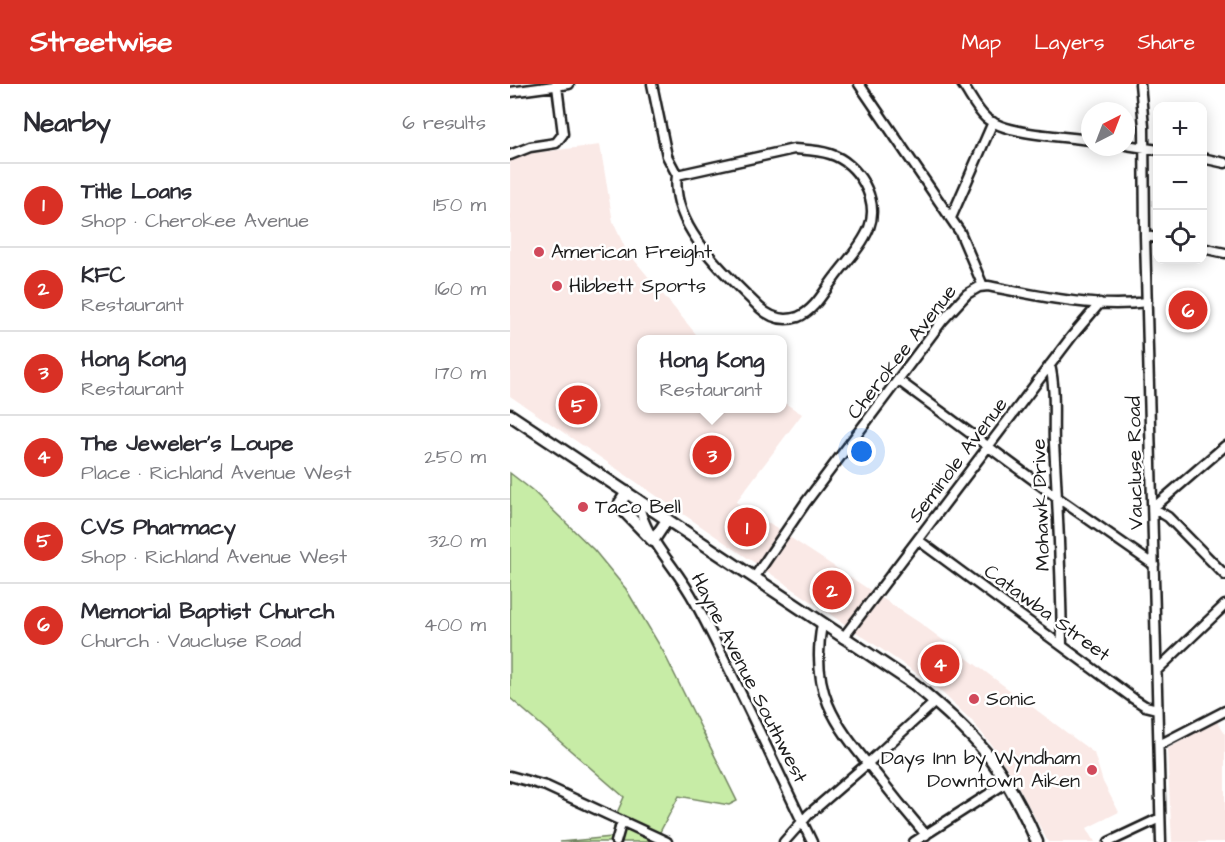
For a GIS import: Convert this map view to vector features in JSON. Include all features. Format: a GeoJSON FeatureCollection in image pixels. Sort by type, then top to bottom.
{"type":"FeatureCollection","features":[{"type":"Feature","properties":{"kind":"main road"},"geometry":{"type":"LineString","coordinates":[[510,415],[914,684],[972,737],[988,755],[1006,783],[1037,842]]}},
{"type":"Feature","properties":{"kind":"main road"},"geometry":{"type":"LineString","coordinates":[[627,492],[621,508],[653,541],[667,520]]}},
{"type":"Feature","properties":{"kind":"street"},"geometry":{"type":"LineString","coordinates":[[510,92],[569,84]]}},
{"type":"Feature","properties":{"kind":"street"},"geometry":{"type":"LineString","coordinates":[[652,84],[667,156],[677,175],[675,191],[690,229],[720,267],[760,308],[774,318],[797,317],[812,306],[854,252],[871,222],[871,202],[862,181],[840,159],[823,152],[794,149],[677,175]]}},
{"type":"Feature","properties":{"kind":"street"},"geometry":{"type":"LineString","coordinates":[[859,84],[960,232],[983,286]]}},
{"type":"Feature","properties":{"kind":"street"},"geometry":{"type":"LineString","coordinates":[[962,84],[979,110],[993,122],[1014,130],[1081,139]]}},
{"type":"Feature","properties":{"kind":"street","name":"Vaucluse Road"},"geometry":{"type":"LineString","coordinates":[[1140,84],[1144,148],[1161,842]]}},
{"type":"Feature","properties":{"kind":"street"},"geometry":{"type":"LineString","coordinates":[[510,154],[559,141],[563,134],[557,86]]}},
{"type":"Feature","properties":{"kind":"street"},"geometry":{"type":"LineString","coordinates":[[951,218],[993,122]]}},
{"type":"Feature","properties":{"kind":"street"},"geometry":{"type":"LineString","coordinates":[[1135,146],[1153,149]]}},
{"type":"Feature","properties":{"kind":"street"},"geometry":{"type":"LineString","coordinates":[[1207,159],[1225,163]]}},
{"type":"Feature","properties":{"kind":"street"},"geometry":{"type":"LineString","coordinates":[[1145,236],[1153,237]]}},
{"type":"Feature","properties":{"kind":"street"},"geometry":{"type":"LineString","coordinates":[[1207,249],[1225,253]]}},
{"type":"Feature","properties":{"kind":"street","name":"Cherokee Avenue"},"geometry":{"type":"LineString","coordinates":[[754,578],[806,502],[898,380],[961,300],[973,289],[983,286],[1100,303],[1147,302]]}},
{"type":"Feature","properties":{"kind":"street","name":"Seminole Avenue"},"geometry":{"type":"LineString","coordinates":[[843,638],[1050,365],[1100,303]]}},
{"type":"Feature","properties":{"kind":"street","name":"Mohawk Drive"},"geometry":{"type":"LineString","coordinates":[[1050,365],[1054,383],[1062,645]]}},
{"type":"Feature","properties":{"kind":"street"},"geometry":{"type":"LineString","coordinates":[[898,380],[1058,498],[1154,565]]}},
{"type":"Feature","properties":{"kind":"street"},"geometry":{"type":"LineString","coordinates":[[1225,447],[1153,507],[1168,517],[1225,575]]}},
{"type":"Feature","properties":{"kind":"street","name":"Hayne Avenue Southwest"},"geometry":{"type":"LineString","coordinates":[[637,499],[643,523],[690,593],[712,634],[812,842]]}},
{"type":"Feature","properties":{"kind":"street","name":"Catawba Street"},"geometry":{"type":"LineString","coordinates":[[918,540],[1145,706],[1157,709]]}},
{"type":"Feature","properties":{"kind":"street"},"geometry":{"type":"LineString","coordinates":[[1157,670],[1225,606]]}},
{"type":"Feature","properties":{"kind":"street"},"geometry":{"type":"LineString","coordinates":[[822,624],[818,645],[821,682],[824,696],[840,729],[926,835]]}},
{"type":"Feature","properties":{"kind":"street"},"geometry":{"type":"LineString","coordinates":[[784,842],[824,800],[935,702]]}},
{"type":"Feature","properties":{"kind":"street"},"geometry":{"type":"LineString","coordinates":[[1159,745],[1225,711]]}},
{"type":"Feature","properties":{"kind":"street"},"geometry":{"type":"LineString","coordinates":[[510,774],[546,786],[622,821],[650,838],[667,842]]}},
{"type":"Feature","properties":{"kind":"street"},"geometry":{"type":"LineString","coordinates":[[914,842],[1006,783]]}},
{"type":"Feature","properties":{"kind":"street"},"geometry":{"type":"LineString","coordinates":[[1109,842],[1160,818]]}},
{"type":"Feature","properties":{"kind":"street"},"geometry":{"type":"LineString","coordinates":[[616,842],[622,821]]}},
{"type":"Feature","properties":{"kind":"shaded area"},"geometry":{"type":"Polygon","coordinates":[[[600,145],[613,222],[626,250],[697,335],[637,335],[637,413],[787,413],[787,405],[802,414],[736,502],[920,623],[1094,753],[1103,782],[1119,812],[1087,828],[1095,842],[1048,842],[1015,780],[990,743],[972,721],[934,685],[510,396],[510,160],[532,153],[600,145]]]}},
{"type":"Feature","properties":{"kind":"shaded area"},"geometry":{"type":"Polygon","coordinates":[[[1217,721],[1225,734],[1225,842],[1172,842],[1167,749],[1217,721]]]}},
{"type":"Feature","properties":{"kind":"green space"},"geometry":{"type":"Polygon","coordinates":[[[510,473],[532,490],[594,550],[626,589],[663,651],[737,801],[729,805],[679,796],[660,832],[648,839],[649,842],[560,842],[612,837],[617,813],[624,797],[510,698],[510,473]]]}},
{"type":"Feature","properties":{"kind":"place","name":"American Freight"},"geometry":{"type":"Point","coordinates":[539,252]}},
{"type":"Feature","properties":{"kind":"place","name":"Hibbett Sports"},"geometry":{"type":"Point","coordinates":[557,286]}},
{"type":"Feature","properties":{"kind":"place","name":"Memorial Baptist Church"},"geometry":{"type":"Point","coordinates":[1188,310]}},
{"type":"Feature","properties":{"kind":"place","name":"CVS Pharmacy"},"geometry":{"type":"Point","coordinates":[578,405]}},
{"type":"Feature","properties":{"kind":"place","name":"Hong Kong"},"geometry":{"type":"Point","coordinates":[712,455]}},
{"type":"Feature","properties":{"kind":"place","name":"Taco Bell"},"geometry":{"type":"Point","coordinates":[583,507]}},
{"type":"Feature","properties":{"kind":"place","name":"Title Loans"},"geometry":{"type":"Point","coordinates":[747,527]}},
{"type":"Feature","properties":{"kind":"place","name":"KFC"},"geometry":{"type":"Point","coordinates":[832,590]}},
{"type":"Feature","properties":{"kind":"place","name":"The Jeweler's Loupe"},"geometry":{"type":"Point","coordinates":[940,664]}},
{"type":"Feature","properties":{"kind":"place","name":"Sonic"},"geometry":{"type":"Point","coordinates":[974,699]}},
{"type":"Feature","properties":{"kind":"place","name":"Days Inn by Wyndham Downtown Aiken"},"geometry":{"type":"Point","coordinates":[1092,770]}}]}
